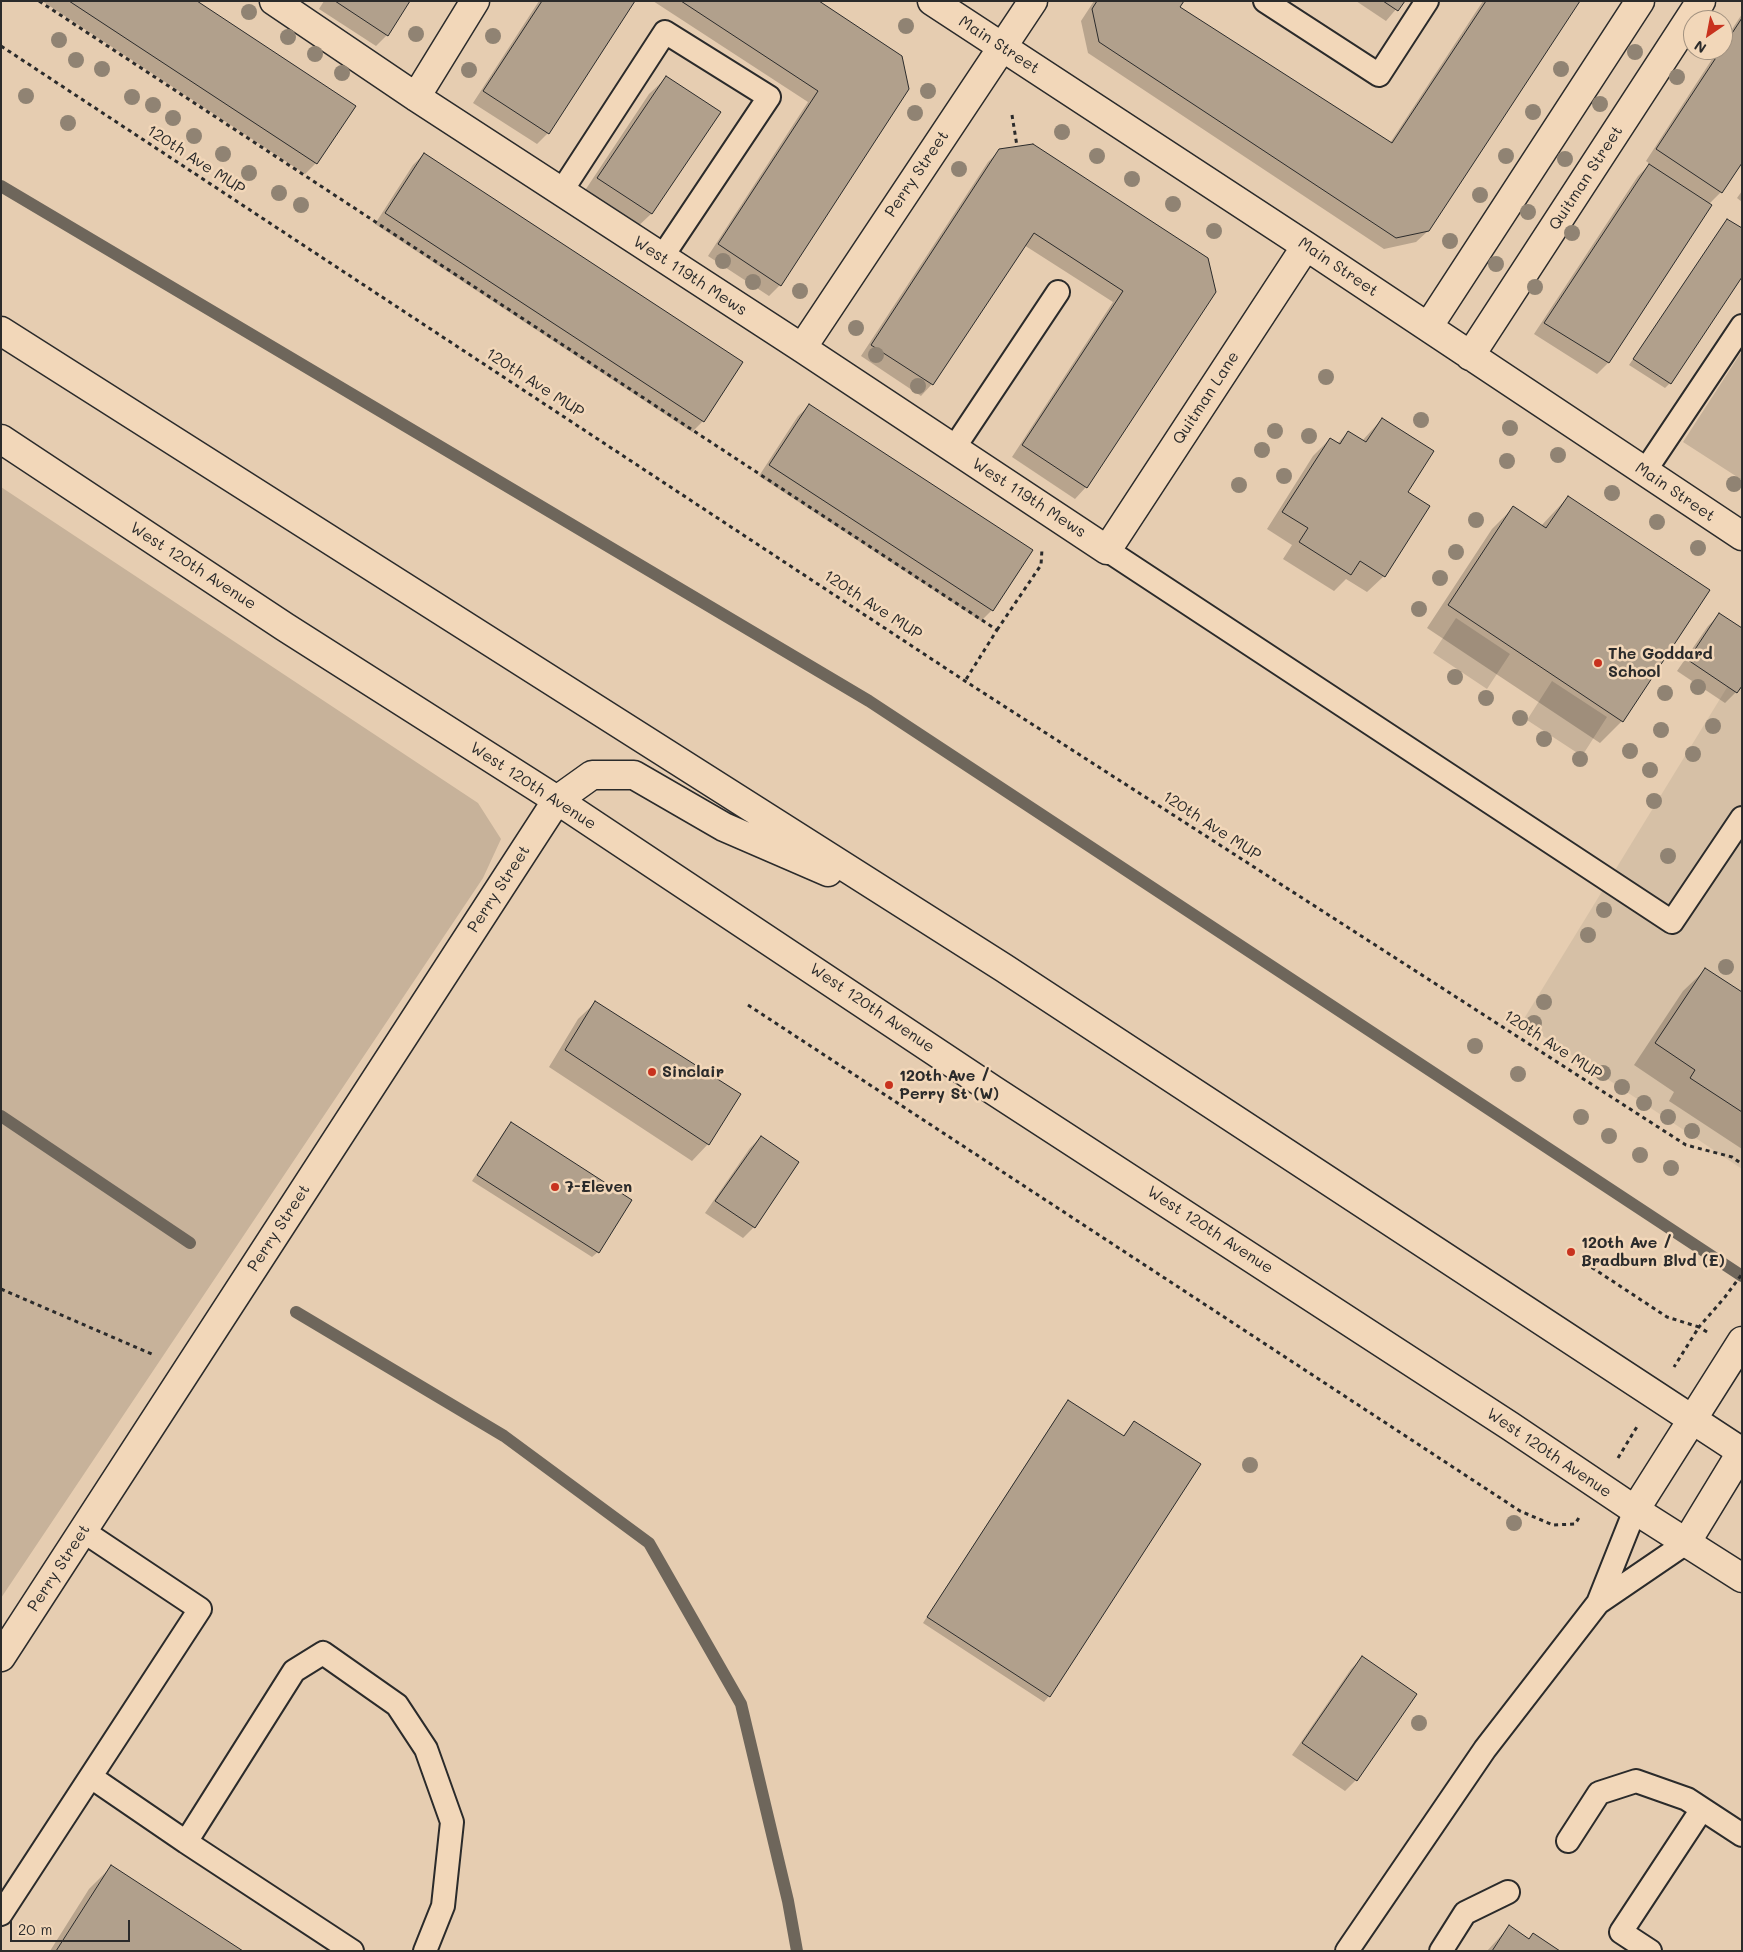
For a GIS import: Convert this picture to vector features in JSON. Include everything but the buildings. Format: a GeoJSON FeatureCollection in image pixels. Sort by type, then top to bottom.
{"type":"FeatureCollection","features":[{"type":"Feature","properties":{"kind":"street"},"geometry":{"type":"LineString","coordinates":[[416,97],[475,1]]}},
{"type":"Feature","properties":{"kind":"street","name":"Main Street"},"geometry":{"type":"LineString","coordinates":[[932,1],[1306,246],[1742,536]]}},
{"type":"Feature","properties":{"kind":"street","name":"Perry Street"},"geometry":{"type":"LineString","coordinates":[[802,348],[1033,1]]}},
{"type":"Feature","properties":{"kind":"street"},"geometry":{"type":"LineString","coordinates":[[1428,327],[1640,1]]}},
{"type":"Feature","properties":{"kind":"street","name":"Quitman Street"},"geometry":{"type":"LineString","coordinates":[[1470,356],[1701,1]]}},
{"type":"Feature","properties":{"kind":"street","name":"West 119th Mews"},"geometry":{"type":"LineString","coordinates":[[278,2],[416,97],[802,348],[1107,550]]}},
{"type":"Feature","properties":{"kind":"street","name":"Quitman Lane"},"geometry":{"type":"LineString","coordinates":[[1107,550],[1306,246]]}},
{"type":"Feature","properties":{"kind":"street"},"geometry":{"type":"LineString","coordinates":[[1,332],[1012,973],[1742,1451],[1686,1543]]}},
{"type":"Feature","properties":{"kind":"street","name":"West 120th Avenue"},"geometry":{"type":"LineString","coordinates":[[1,439],[285,627],[557,800],[993,1090],[1742,1578]]}},
{"type":"Feature","properties":{"kind":"street"},"geometry":{"type":"LineString","coordinates":[[557,800],[592,775],[634,775],[724,827],[908,907]]}},
{"type":"Feature","properties":{"kind":"street","name":"Perry Street"},"geometry":{"type":"LineString","coordinates":[[1,1657],[557,800]]}},
{"type":"Feature","properties":{"kind":"street"},"geometry":{"type":"LineString","coordinates":[[1635,1510],[1742,1341]]}},
{"type":"Feature","properties":{"kind":"lane"},"geometry":{"type":"LineString","coordinates":[[1265,1],[1378,75],[1428,1]]}},
{"type":"Feature","properties":{"kind":"lane"},"geometry":{"type":"LineString","coordinates":[[561,192],[665,32],[769,98],[662,258]]}},
{"type":"Feature","properties":{"kind":"lane"},"geometry":{"type":"LineString","coordinates":[[954,448],[1058,292]]}},
{"type":"Feature","properties":{"kind":"lane"},"geometry":{"type":"LineString","coordinates":[[1645,471],[1742,326]]}},
{"type":"Feature","properties":{"kind":"lane"},"geometry":{"type":"LineString","coordinates":[[1107,550],[1672,922],[1742,818]]}},
{"type":"Feature","properties":{"kind":"lane"},"geometry":{"type":"LineString","coordinates":[[1347,1951],[1485,1749],[1598,1602],[1635,1510]]}},
{"type":"Feature","properties":{"kind":"lane"},"geometry":{"type":"LineString","coordinates":[[1,1914],[200,1609],[83,1531]]}},
{"type":"Feature","properties":{"kind":"lane"},"geometry":{"type":"LineString","coordinates":[[1598,1602],[1686,1543]]}},
{"type":"Feature","properties":{"kind":"lane"},"geometry":{"type":"LineString","coordinates":[[186,1842],[294,1671],[323,1653],[397,1705],[426,1748],[452,1822],[444,1906],[425,1951]]}},
{"type":"Feature","properties":{"kind":"lane"},"geometry":{"type":"LineString","coordinates":[[91,1777],[352,1951]]}},
{"type":"Feature","properties":{"kind":"lane"},"geometry":{"type":"LineString","coordinates":[[1568,1841],[1599,1793],[1636,1782],[1687,1799],[1742,1835]]}},
{"type":"Feature","properties":{"kind":"lane"},"geometry":{"type":"LineString","coordinates":[[1650,1951],[1621,1932],[1702,1809]]}},
{"type":"Feature","properties":{"kind":"lane"},"geometry":{"type":"LineString","coordinates":[[1441,1951],[1465,1913],[1508,1892]]}},
{"type":"Feature","properties":{"kind":"path"},"geometry":{"type":"LineString","coordinates":[[39,1],[997,630]]}},
{"type":"Feature","properties":{"kind":"path","name":"120th Ave MUP"},"geometry":{"type":"LineString","coordinates":[[1,46],[965,681],[1686,1146],[1732,1158],[1742,1164]]}},
{"type":"Feature","properties":{"kind":"path"},"geometry":{"type":"LineString","coordinates":[[1012,115],[1017,146]]}},
{"type":"Feature","properties":{"kind":"path"},"geometry":{"type":"LineString","coordinates":[[965,681],[1041,565],[1041,552],[1060,518]]}},
{"type":"Feature","properties":{"kind":"path"},"geometry":{"type":"LineString","coordinates":[[748,1005],[1520,1512],[1553,1525],[1575,1524],[1699,1327],[1667,1317],[1585,1263]]}},
{"type":"Feature","properties":{"kind":"path"},"geometry":{"type":"LineString","coordinates":[[1725,1298],[1742,1274]]}},
{"type":"Feature","properties":{"kind":"path"},"geometry":{"type":"LineString","coordinates":[[1,1289],[187,1369]]}},
{"type":"Feature","properties":{"kind":"shaded area"},"geometry":{"type":"Polygon","coordinates":[[[1742,351],[1742,480],[1683,442],[1742,351]]]}},
{"type":"Feature","properties":{"kind":"shaded area"},"geometry":{"type":"Polygon","coordinates":[[[1,487],[478,803],[501,839],[483,878],[1,1598],[1,487]]]}},
{"type":"Feature","properties":{"kind":"shaded area"},"geometry":{"type":"Polygon","coordinates":[[[1456,618],[1510,654],[1487,689],[1433,653],[1456,618]]]}},
{"type":"Feature","properties":{"kind":"shaded area"},"geometry":{"type":"Polygon","coordinates":[[[1742,663],[1742,1169],[1522,1022],[1742,663]]]}},
{"type":"Feature","properties":{"kind":"shaded area"},"geometry":{"type":"Polygon","coordinates":[[[1552,681],[1607,717],[1582,756],[1527,720],[1552,681]]]}},
{"type":"Feature","properties":{"kind":"waterway"},"geometry":{"type":"LineString","coordinates":[[1,186],[869,701],[1742,1276]]}},
{"type":"Feature","properties":{"kind":"waterway"},"geometry":{"type":"LineString","coordinates":[[1,1116],[190,1243]]}},
{"type":"Feature","properties":{"kind":"waterway"},"geometry":{"type":"LineString","coordinates":[[296,1312],[504,1436],[649,1543],[741,1704],[788,1901],[797,1951]]}},
{"type":"Feature","properties":{"kind":"place","name":"The Goddard School"},"geometry":{"type":"Point","coordinates":[1598,663]}},
{"type":"Feature","properties":{"kind":"place","name":"Sinclair"},"geometry":{"type":"Point","coordinates":[652,1072]}},
{"type":"Feature","properties":{"kind":"place","name":"120th Ave / Perry St (W)"},"geometry":{"type":"Point","coordinates":[889,1085]}},
{"type":"Feature","properties":{"kind":"place","name":"7-Eleven"},"geometry":{"type":"Point","coordinates":[555,1187]}},
{"type":"Feature","properties":{"kind":"place","name":"120th Ave / Bradburn Blvd (E)"},"geometry":{"type":"Point","coordinates":[1571,1252]}}]}
